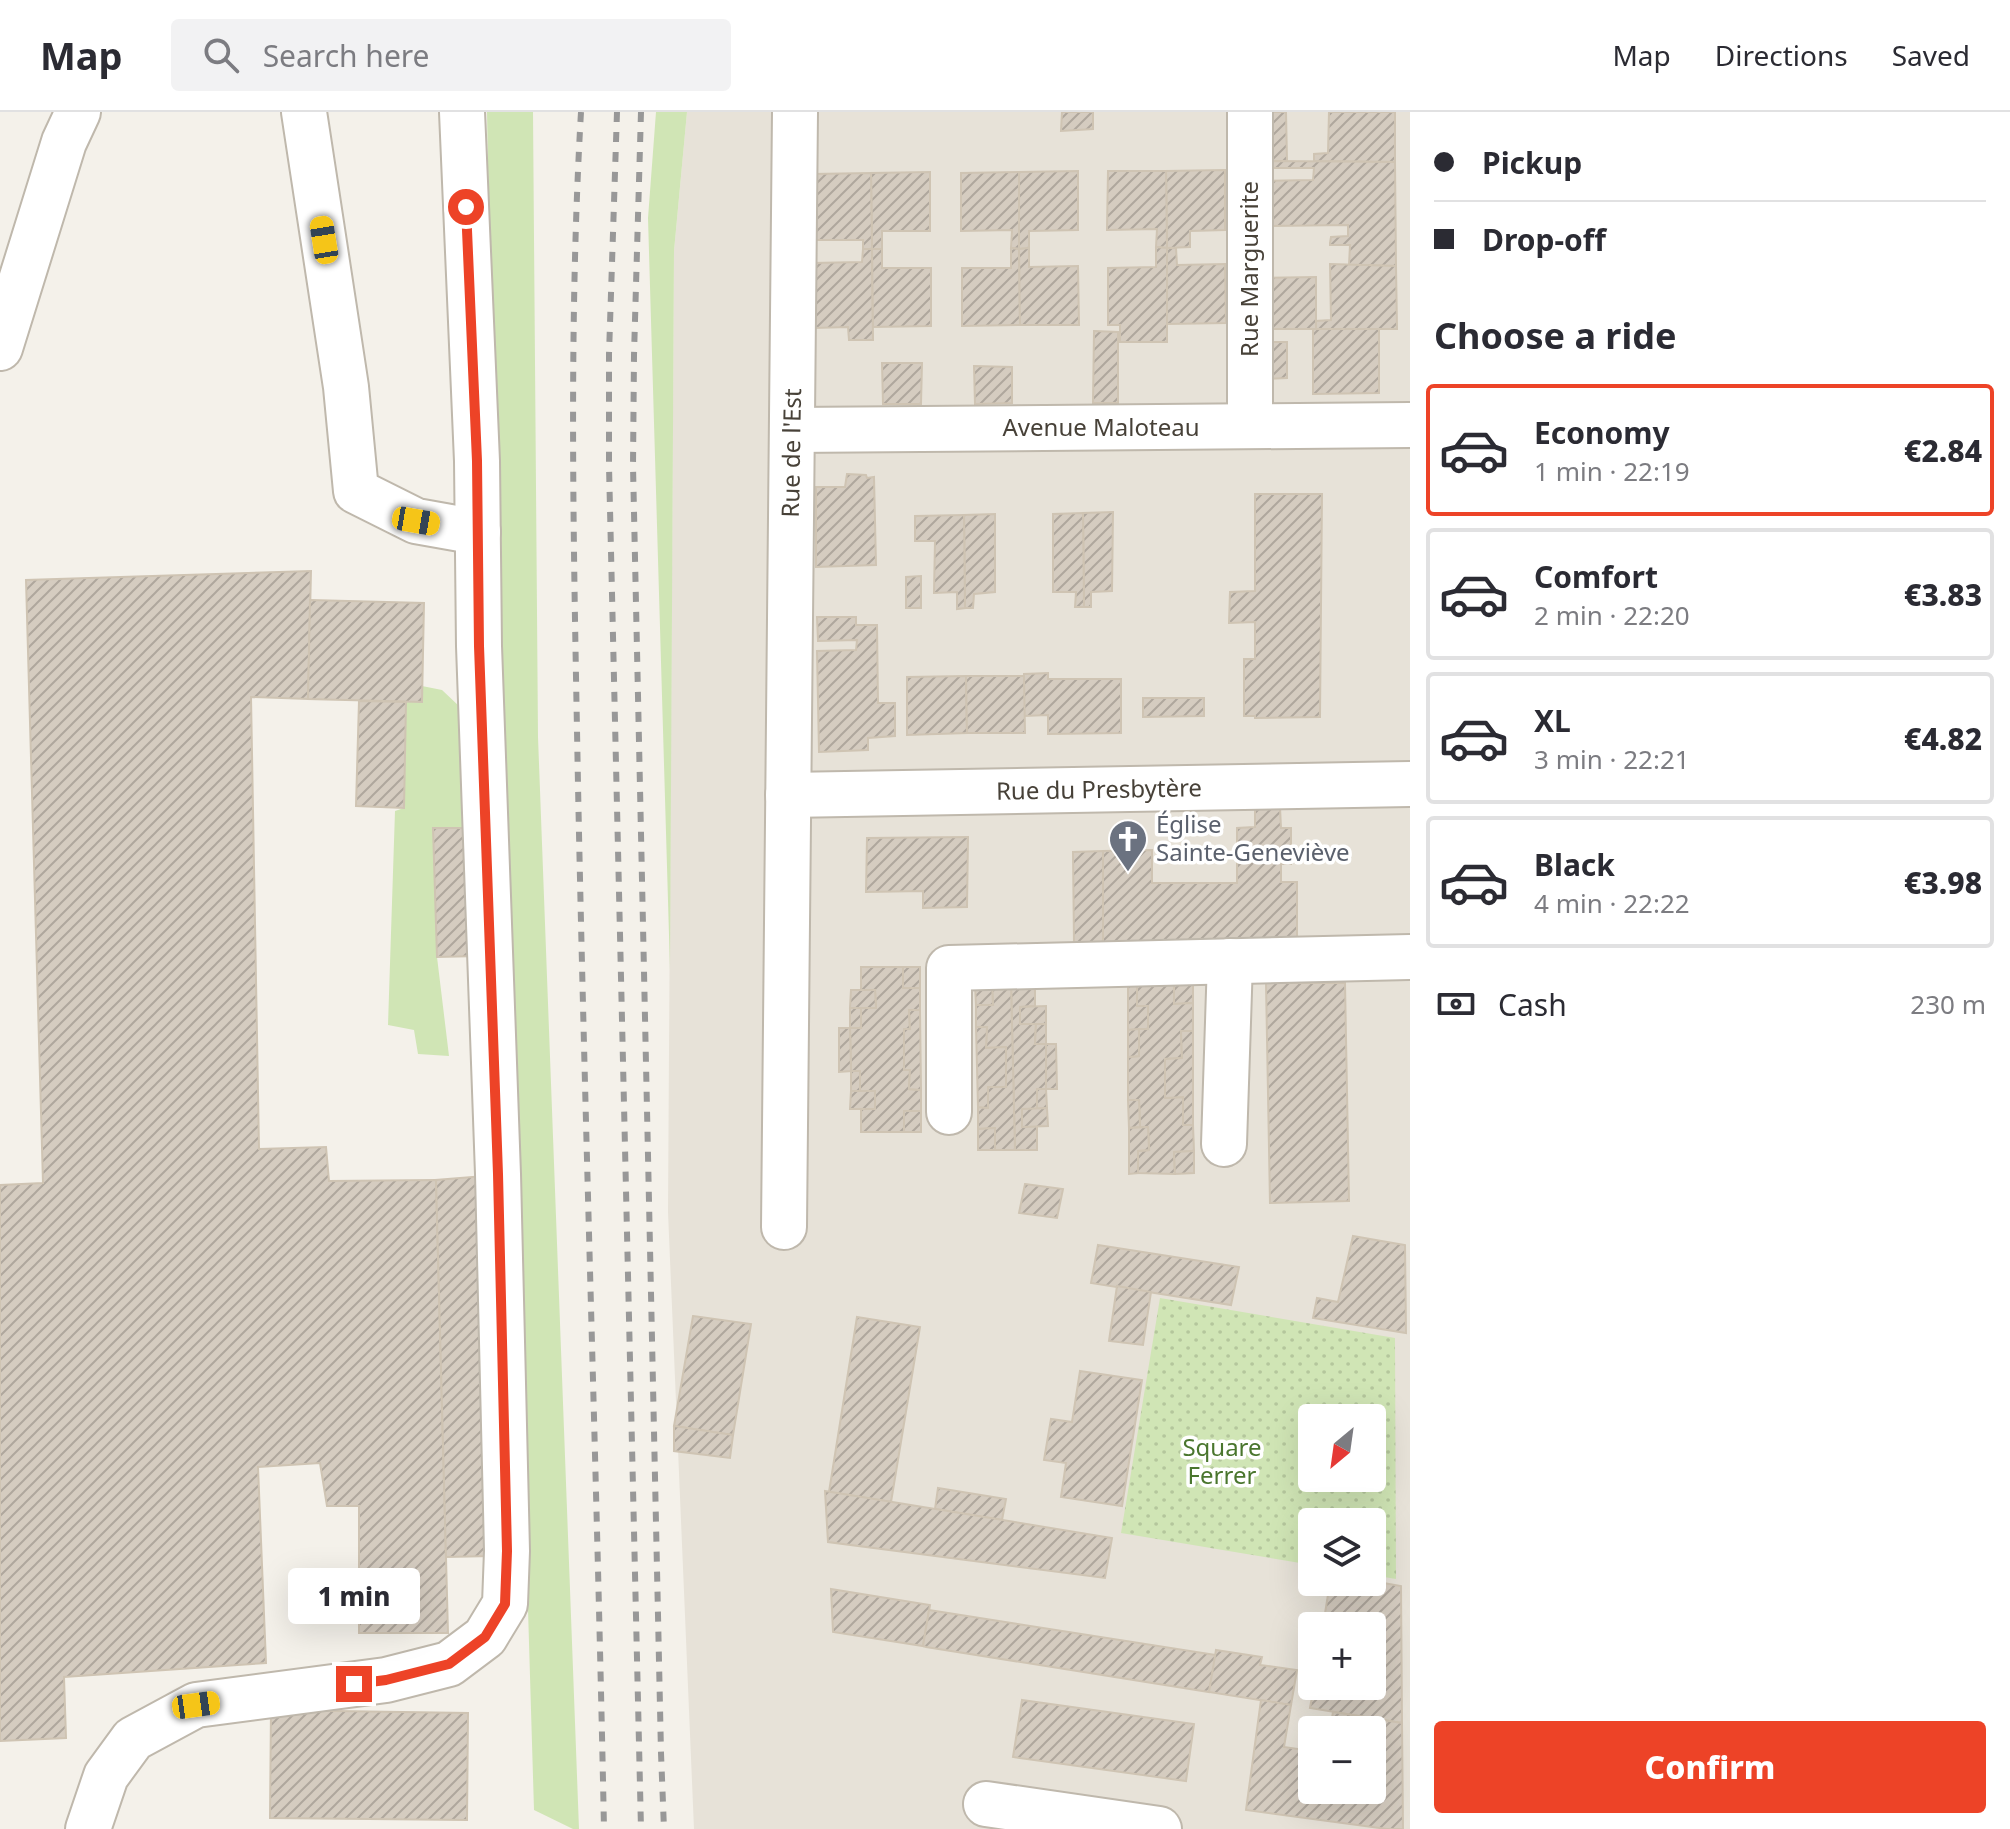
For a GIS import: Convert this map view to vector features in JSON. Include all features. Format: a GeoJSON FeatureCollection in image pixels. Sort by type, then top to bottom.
{"type":"FeatureCollection","features":[{"type":"Feature","properties":{"kind":"street"},"geometry":{"type":"LineString","coordinates":[[0,348],[64,142],[78,112]]}},
{"type":"Feature","properties":{"kind":"street"},"geometry":{"type":"LineString","coordinates":[[304,112],[346,387],[356,491],[416,521],[478,532]]}},
{"type":"Feature","properties":{"kind":"street"},"geometry":{"type":"LineString","coordinates":[[88,1829],[106,1776],[133,1739],[196,1705],[386,1680],[449,1664],[485,1637],[505,1604],[507,1551],[499,1190],[479,646],[477,461],[462,112]]}},
{"type":"Feature","properties":{"kind":"street","name":"Rue de l'Est"},"geometry":{"type":"LineString","coordinates":[[784,1227],[795,112]]}},
{"type":"Feature","properties":{"kind":"street","name":"Rue Marguerite"},"geometry":{"type":"LineString","coordinates":[[1250,112],[1250,426]]}},
{"type":"Feature","properties":{"kind":"street","name":"Avenue Maloteau"},"geometry":{"type":"LineString","coordinates":[[792,430],[1410,425]]}},
{"type":"Feature","properties":{"kind":"street","name":"Rue du Presbytère"},"geometry":{"type":"LineString","coordinates":[[788,795],[1410,784]]}},
{"type":"Feature","properties":{"kind":"street"},"geometry":{"type":"LineString","coordinates":[[949,1112],[949,968],[1410,957]]}},
{"type":"Feature","properties":{"kind":"street"},"geometry":{"type":"LineString","coordinates":[[1224,1144],[1230,961]]}},
{"type":"Feature","properties":{"kind":"street"},"geometry":{"type":"LineString","coordinates":[[986,1804],[1159,1829]]}},
{"type":"Feature","properties":{"kind":"shaded area"},"geometry":{"type":"Polygon","coordinates":[[[687,112],[1410,112],[1410,1829],[694,1829],[668,1212],[674,251],[687,112]]]}},
{"type":"Feature","properties":{"kind":"green space"},"geometry":{"type":"Polygon","coordinates":[[[487,112],[533,112],[538,737],[579,1829],[534,1810],[493,436],[487,112]]]}},
{"type":"Feature","properties":{"kind":"green space"},"geometry":{"type":"Polygon","coordinates":[[[656,112],[687,112],[674,251],[670,969],[648,218],[656,112]]]}},
{"type":"Feature","properties":{"kind":"green space"},"geometry":{"type":"Polygon","coordinates":[[[422,686],[442,690],[460,707],[462,827],[433,829],[437,957],[449,1056],[418,1054],[414,1030],[388,1025],[395,811],[404,808],[406,702],[421,702],[422,686]]]}},
{"type":"Feature","properties":{"kind":"green space","name":"Square Ferrer"},"geometry":{"type":"Polygon","coordinates":[[[1160,1298],[1395,1338],[1396,1579],[1386,1577],[1386,1508],[1298,1508],[1298,1563],[1121,1533],[1160,1298]]]}},
{"type":"Feature","properties":{"kind":"building"},"geometry":{"type":"Polygon","coordinates":[[[1062,112],[1093,112],[1093,129],[1061,131],[1062,112]]]}},
{"type":"Feature","properties":{"kind":"building"},"geometry":{"type":"Polygon","coordinates":[[[1262,112],[1286,112],[1287,161],[1262,161],[1262,112]]]}},
{"type":"Feature","properties":{"kind":"building"},"geometry":{"type":"Polygon","coordinates":[[[1329,112],[1395,112],[1395,162],[1314,161],[1314,154],[1328,153],[1329,112]]]}},
{"type":"Feature","properties":{"kind":"building"},"geometry":{"type":"Polygon","coordinates":[[[1273,161],[1395,162],[1396,266],[1349,265],[1350,245],[1330,245],[1331,237],[1348,236],[1348,225],[1263,226],[1263,181],[1313,180],[1314,168],[1272,168],[1273,161]]]}},
{"type":"Feature","properties":{"kind":"building"},"geometry":{"type":"Polygon","coordinates":[[[1225,170],[1225,230],[1190,231],[1190,247],[1167,248],[1166,171],[1225,170]]]}},
{"type":"Feature","properties":{"kind":"building"},"geometry":{"type":"Polygon","coordinates":[[[1078,171],[1078,230],[1029,231],[1029,248],[1019,249],[1019,172],[1078,171]]]}},
{"type":"Feature","properties":{"kind":"building"},"geometry":{"type":"Polygon","coordinates":[[[1108,171],[1166,171],[1167,248],[1156,247],[1157,229],[1107,230],[1108,171]]]}},
{"type":"Feature","properties":{"kind":"building"},"geometry":{"type":"Polygon","coordinates":[[[930,172],[930,231],[882,231],[882,249],[872,249],[871,173],[930,172]]]}},
{"type":"Feature","properties":{"kind":"building"},"geometry":{"type":"Polygon","coordinates":[[[1019,172],[1019,249],[1011,248],[1012,230],[961,231],[961,173],[1019,172]]]}},
{"type":"Feature","properties":{"kind":"building"},"geometry":{"type":"Polygon","coordinates":[[[871,173],[872,249],[863,249],[863,240],[813,240],[812,174],[871,173]]]}},
{"type":"Feature","properties":{"kind":"building"},"geometry":{"type":"Polygon","coordinates":[[[1156,247],[1167,248],[1167,342],[1120,342],[1120,325],[1108,325],[1108,268],[1156,267],[1156,247]]]}},
{"type":"Feature","properties":{"kind":"building"},"geometry":{"type":"Polygon","coordinates":[[[1011,248],[1019,249],[1020,325],[962,326],[962,268],[1011,268],[1011,248]]]}},
{"type":"Feature","properties":{"kind":"building"},"geometry":{"type":"Polygon","coordinates":[[[1029,248],[1029,267],[1078,266],[1079,325],[1020,325],[1019,249],[1029,248]]]}},
{"type":"Feature","properties":{"kind":"building"},"geometry":{"type":"Polygon","coordinates":[[[1167,248],[1176,248],[1177,265],[1225,264],[1226,323],[1167,324],[1167,248]]]}},
{"type":"Feature","properties":{"kind":"building"},"geometry":{"type":"Polygon","coordinates":[[[863,249],[872,249],[873,340],[849,340],[848,327],[814,328],[813,263],[862,262],[863,249]]]}},
{"type":"Feature","properties":{"kind":"building"},"geometry":{"type":"Polygon","coordinates":[[[872,249],[882,249],[882,268],[931,268],[931,326],[873,327],[872,249]]]}},
{"type":"Feature","properties":{"kind":"building"},"geometry":{"type":"Polygon","coordinates":[[[1330,264],[1396,266],[1397,329],[1316,329],[1316,321],[1331,320],[1330,264]]]}},
{"type":"Feature","properties":{"kind":"building"},"geometry":{"type":"Polygon","coordinates":[[[1316,277],[1316,329],[1264,329],[1263,278],[1316,277]]]}},
{"type":"Feature","properties":{"kind":"building"},"geometry":{"type":"Polygon","coordinates":[[[1313,329],[1379,329],[1379,393],[1313,394],[1313,329]]]}},
{"type":"Feature","properties":{"kind":"building"},"geometry":{"type":"Polygon","coordinates":[[[1094,331],[1118,332],[1118,403],[1093,403],[1094,331]]]}},
{"type":"Feature","properties":{"kind":"building"},"geometry":{"type":"Polygon","coordinates":[[[1264,342],[1287,342],[1287,378],[1264,379],[1264,342]]]}},
{"type":"Feature","properties":{"kind":"building"},"geometry":{"type":"Polygon","coordinates":[[[882,363],[922,363],[921,404],[883,404],[882,363]]]}},
{"type":"Feature","properties":{"kind":"building"},"geometry":{"type":"Polygon","coordinates":[[[974,366],[1012,367],[1012,403],[975,404],[974,366]]]}},
{"type":"Feature","properties":{"kind":"building"},"geometry":{"type":"Polygon","coordinates":[[[847,474],[874,477],[876,565],[816,567],[816,487],[845,487],[847,474]]]}},
{"type":"Feature","properties":{"kind":"building"},"geometry":{"type":"Polygon","coordinates":[[[1255,494],[1322,494],[1320,717],[1244,716],[1244,659],[1255,659],[1255,622],[1229,623],[1230,592],[1255,591],[1255,494]]]}},
{"type":"Feature","properties":{"kind":"building"},"geometry":{"type":"Polygon","coordinates":[[[1113,512],[1112,591],[1091,592],[1091,607],[1084,607],[1083,513],[1113,512]]]}},
{"type":"Feature","properties":{"kind":"building"},"geometry":{"type":"Polygon","coordinates":[[[1083,513],[1084,607],[1075,607],[1076,592],[1053,592],[1053,514],[1083,513]]]}},
{"type":"Feature","properties":{"kind":"building"},"geometry":{"type":"Polygon","coordinates":[[[995,514],[995,592],[974,594],[973,608],[965,608],[964,515],[995,514]]]}},
{"type":"Feature","properties":{"kind":"building"},"geometry":{"type":"Polygon","coordinates":[[[964,515],[965,608],[957,609],[957,592],[934,593],[935,541],[915,541],[915,516],[964,515]]]}},
{"type":"Feature","properties":{"kind":"building"},"geometry":{"type":"Polygon","coordinates":[[[311,571],[308,699],[251,697],[259,1149],[326,1147],[329,1181],[436,1180],[448,1633],[359,1633],[359,1506],[327,1506],[320,1463],[258,1467],[266,1663],[64,1677],[66,1738],[0,1741],[0,1185],[43,1183],[26,580],[311,571]]]}},
{"type":"Feature","properties":{"kind":"building"},"geometry":{"type":"Polygon","coordinates":[[[921,576],[921,608],[906,608],[906,577],[921,576]]]}},
{"type":"Feature","properties":{"kind":"building"},"geometry":{"type":"Polygon","coordinates":[[[310,600],[424,603],[422,702],[308,699],[310,600]]]}},
{"type":"Feature","properties":{"kind":"building"},"geometry":{"type":"Polygon","coordinates":[[[817,617],[856,617],[856,625],[877,625],[878,703],[895,703],[895,736],[868,738],[868,750],[819,752],[817,651],[856,650],[857,640],[818,641],[817,617]]]}},
{"type":"Feature","properties":{"kind":"building"},"geometry":{"type":"Polygon","coordinates":[[[1048,673],[1048,679],[1121,679],[1121,733],[1048,734],[1048,715],[1024,716],[1024,674],[1048,673]]]}},
{"type":"Feature","properties":{"kind":"building"},"geometry":{"type":"Polygon","coordinates":[[[966,676],[967,733],[907,735],[907,677],[966,676]]]}},
{"type":"Feature","properties":{"kind":"building"},"geometry":{"type":"Polygon","coordinates":[[[966,676],[1024,676],[1025,733],[967,733],[966,676]]]}},
{"type":"Feature","properties":{"kind":"building"},"geometry":{"type":"Polygon","coordinates":[[[1143,698],[1204,698],[1204,716],[1143,717],[1143,698]]]}},
{"type":"Feature","properties":{"kind":"building"},"geometry":{"type":"Polygon","coordinates":[[[359,701],[406,702],[404,808],[356,806],[359,701]]]}},
{"type":"Feature","properties":{"kind":"building","name":"Église Sainte-Geneviève"},"geometry":{"type":"Polygon","coordinates":[[[1255,806],[1280,807],[1281,828],[1291,828],[1291,864],[1281,864],[1281,882],[1297,882],[1297,941],[1103,944],[1103,851],[1152,850],[1152,883],[1237,883],[1237,828],[1255,827],[1255,806]]]}},
{"type":"Feature","properties":{"kind":"building"},"geometry":{"type":"Polygon","coordinates":[[[433,828],[475,828],[478,956],[437,957],[433,828]]]}},
{"type":"Feature","properties":{"kind":"building"},"geometry":{"type":"Polygon","coordinates":[[[968,837],[967,907],[923,908],[923,891],[866,892],[867,838],[968,837]]]}},
{"type":"Feature","properties":{"kind":"building"},"geometry":{"type":"Polygon","coordinates":[[[1103,851],[1103,944],[1074,944],[1073,852],[1103,851]]]}},
{"type":"Feature","properties":{"kind":"building"},"geometry":{"type":"Polygon","coordinates":[[[861,967],[903,967],[903,988],[920,988],[920,1010],[909,1010],[910,1029],[904,1029],[904,1070],[910,1070],[909,1089],[921,1090],[921,1111],[904,1111],[904,1132],[861,1132],[861,1109],[875,1109],[875,1091],[860,1091],[860,1071],[851,1071],[850,1028],[861,1028],[861,1008],[876,1008],[875,990],[861,990],[861,967]]]}},
{"type":"Feature","properties":{"kind":"building"},"geometry":{"type":"Polygon","coordinates":[[[903,967],[920,967],[920,988],[903,988],[903,967]]]}},
{"type":"Feature","properties":{"kind":"building"},"geometry":{"type":"Polygon","coordinates":[[[1193,982],[1193,1003],[1174,1004],[1174,983],[1193,982]]]}},
{"type":"Feature","properties":{"kind":"building"},"geometry":{"type":"Polygon","coordinates":[[[1035,983],[1035,1006],[1020,1007],[1020,1024],[1036,1024],[1035,1044],[1046,1044],[1046,1089],[1037,1089],[1037,1109],[1022,1109],[1022,1127],[1037,1126],[1037,1150],[1015,1150],[1011,984],[1035,983]]]}},
{"type":"Feature","properties":{"kind":"building"},"geometry":{"type":"Polygon","coordinates":[[[1128,983],[1137,983],[1137,1006],[1148,1006],[1148,1029],[1128,1030],[1128,983]]]}},
{"type":"Feature","properties":{"kind":"building"},"geometry":{"type":"Polygon","coordinates":[[[1137,983],[1174,983],[1174,1004],[1193,1003],[1193,1031],[1181,1031],[1182,1058],[1165,1059],[1165,1098],[1183,1097],[1183,1125],[1193,1125],[1194,1151],[1174,1152],[1175,1174],[1138,1173],[1138,1151],[1149,1150],[1148,1127],[1140,1127],[1139,1100],[1128,1100],[1128,1057],[1139,1056],[1139,1029],[1148,1029],[1148,1006],[1137,1006],[1137,983]]]}},
{"type":"Feature","properties":{"kind":"building"},"geometry":{"type":"Polygon","coordinates":[[[1266,983],[1345,983],[1349,1201],[1270,1203],[1266,983]]]}},
{"type":"Feature","properties":{"kind":"building"},"geometry":{"type":"Polygon","coordinates":[[[992,984],[1011,984],[1015,1150],[995,1150],[995,1128],[978,1129],[978,1107],[988,1108],[988,1087],[1006,1087],[1006,1047],[986,1048],[987,1027],[976,1027],[976,1005],[993,1005],[992,984]]]}},
{"type":"Feature","properties":{"kind":"building"},"geometry":{"type":"Polygon","coordinates":[[[992,984],[993,1005],[976,1005],[975,985],[992,984]]]}},
{"type":"Feature","properties":{"kind":"building"},"geometry":{"type":"Polygon","coordinates":[[[851,990],[875,990],[876,1008],[850,1008],[851,990]]]}},
{"type":"Feature","properties":{"kind":"building"},"geometry":{"type":"Polygon","coordinates":[[[1046,1006],[1046,1024],[1020,1024],[1020,1007],[1046,1006]]]}},
{"type":"Feature","properties":{"kind":"building"},"geometry":{"type":"Polygon","coordinates":[[[850,1008],[861,1008],[861,1028],[850,1028],[850,1008]]]}},
{"type":"Feature","properties":{"kind":"building"},"geometry":{"type":"Polygon","coordinates":[[[909,1010],[920,1010],[921,1090],[909,1089],[910,1070],[904,1070],[904,1029],[910,1029],[909,1010]]]}},
{"type":"Feature","properties":{"kind":"building"},"geometry":{"type":"Polygon","coordinates":[[[1036,1024],[1046,1024],[1046,1044],[1035,1044],[1036,1024]]]}},
{"type":"Feature","properties":{"kind":"building"},"geometry":{"type":"Polygon","coordinates":[[[976,1027],[987,1027],[986,1048],[1006,1047],[1006,1087],[988,1087],[988,1108],[978,1107],[976,1027]]]}},
{"type":"Feature","properties":{"kind":"building"},"geometry":{"type":"Polygon","coordinates":[[[839,1028],[850,1028],[851,1071],[839,1072],[839,1028]]]}},
{"type":"Feature","properties":{"kind":"building"},"geometry":{"type":"Polygon","coordinates":[[[1139,1029],[1139,1056],[1128,1057],[1128,1030],[1139,1029]]]}},
{"type":"Feature","properties":{"kind":"building"},"geometry":{"type":"Polygon","coordinates":[[[1181,1031],[1193,1031],[1193,1125],[1183,1125],[1183,1097],[1165,1098],[1165,1059],[1182,1058],[1181,1031]]]}},
{"type":"Feature","properties":{"kind":"building"},"geometry":{"type":"Polygon","coordinates":[[[1046,1044],[1056,1044],[1057,1089],[1046,1089],[1046,1044]]]}},
{"type":"Feature","properties":{"kind":"building"},"geometry":{"type":"Polygon","coordinates":[[[851,1071],[860,1071],[860,1091],[851,1091],[851,1071]]]}},
{"type":"Feature","properties":{"kind":"building"},"geometry":{"type":"Polygon","coordinates":[[[1037,1089],[1046,1089],[1047,1108],[1037,1109],[1037,1089]]]}},
{"type":"Feature","properties":{"kind":"building"},"geometry":{"type":"Polygon","coordinates":[[[851,1091],[875,1091],[875,1109],[850,1109],[851,1091]]]}},
{"type":"Feature","properties":{"kind":"building"},"geometry":{"type":"Polygon","coordinates":[[[1128,1100],[1139,1100],[1140,1127],[1129,1128],[1128,1100]]]}},
{"type":"Feature","properties":{"kind":"building"},"geometry":{"type":"Polygon","coordinates":[[[1047,1108],[1048,1126],[1022,1127],[1022,1109],[1047,1108]]]}},
{"type":"Feature","properties":{"kind":"building"},"geometry":{"type":"Polygon","coordinates":[[[904,1111],[921,1111],[921,1132],[904,1132],[904,1111]]]}},
{"type":"Feature","properties":{"kind":"building"},"geometry":{"type":"Polygon","coordinates":[[[1148,1127],[1149,1150],[1138,1151],[1138,1173],[1129,1174],[1129,1128],[1148,1127]]]}},
{"type":"Feature","properties":{"kind":"building"},"geometry":{"type":"Polygon","coordinates":[[[995,1128],[995,1150],[978,1150],[978,1129],[995,1128]]]}},
{"type":"Feature","properties":{"kind":"building"},"geometry":{"type":"Polygon","coordinates":[[[1194,1151],[1194,1173],[1175,1174],[1174,1152],[1194,1151]]]}},
{"type":"Feature","properties":{"kind":"building"},"geometry":{"type":"Polygon","coordinates":[[[484,1176],[492,1556],[446,1557],[436,1180],[484,1176]]]}},
{"type":"Feature","properties":{"kind":"building"},"geometry":{"type":"Polygon","coordinates":[[[1025,1184],[1063,1189],[1057,1218],[1019,1213],[1025,1184]]]}},
{"type":"Feature","properties":{"kind":"building"},"geometry":{"type":"Polygon","coordinates":[[[1353,1236],[1405,1245],[1406,1333],[1313,1318],[1317,1298],[1338,1302],[1353,1236]]]}},
{"type":"Feature","properties":{"kind":"building"},"geometry":{"type":"Polygon","coordinates":[[[1098,1245],[1239,1267],[1231,1305],[1091,1283],[1098,1245]]]}},
{"type":"Feature","properties":{"kind":"building"},"geometry":{"type":"Polygon","coordinates":[[[1117,1286],[1151,1292],[1143,1345],[1109,1341],[1117,1286]]]}},
{"type":"Feature","properties":{"kind":"building"},"geometry":{"type":"Polygon","coordinates":[[[693,1316],[751,1324],[733,1435],[674,1426],[693,1316]]]}},
{"type":"Feature","properties":{"kind":"building"},"geometry":{"type":"Polygon","coordinates":[[[857,1317],[920,1327],[891,1502],[829,1492],[857,1317]]]}},
{"type":"Feature","properties":{"kind":"building"},"geometry":{"type":"Polygon","coordinates":[[[1080,1371],[1142,1380],[1122,1506],[1061,1497],[1066,1463],[1044,1460],[1051,1419],[1072,1422],[1080,1371]]]}},
{"type":"Feature","properties":{"kind":"building"},"geometry":{"type":"Polygon","coordinates":[[[674,1426],[733,1435],[730,1458],[674,1451],[674,1426]]]}},
{"type":"Feature","properties":{"kind":"building"},"geometry":{"type":"Polygon","coordinates":[[[938,1488],[1006,1499],[1002,1520],[935,1509],[938,1488]]]}},
{"type":"Feature","properties":{"kind":"building"},"geometry":{"type":"Polygon","coordinates":[[[825,1491],[1112,1538],[1105,1578],[828,1542],[825,1491]]]}},
{"type":"Feature","properties":{"kind":"building"},"geometry":{"type":"Polygon","coordinates":[[[1386,1583],[1401,1586],[1402,1723],[1386,1720],[1386,1716],[1359,1716],[1310,1708],[1311,1700],[1386,1700],[1386,1612],[1325,1612],[1328,1596],[1386,1596],[1386,1583]]]}},
{"type":"Feature","properties":{"kind":"building"},"geometry":{"type":"Polygon","coordinates":[[[831,1589],[930,1605],[923,1646],[833,1632],[831,1589]]]}},
{"type":"Feature","properties":{"kind":"building"},"geometry":{"type":"Polygon","coordinates":[[[929,1610],[1216,1655],[1209,1692],[926,1647],[923,1646],[929,1610]]]}},
{"type":"Feature","properties":{"kind":"building"},"geometry":{"type":"Polygon","coordinates":[[[1216,1650],[1262,1657],[1260,1665],[1297,1670],[1291,1705],[1209,1692],[1216,1650]]]}},
{"type":"Feature","properties":{"kind":"building"},"geometry":{"type":"Polygon","coordinates":[[[1022,1700],[1194,1724],[1186,1781],[1013,1757],[1022,1700]]]}},
{"type":"Feature","properties":{"kind":"building"},"geometry":{"type":"Polygon","coordinates":[[[1261,1700],[1291,1705],[1284,1747],[1298,1749],[1298,1804],[1386,1804],[1386,1720],[1402,1723],[1403,1829],[1246,1810],[1261,1700]]]}},
{"type":"Feature","properties":{"kind":"building"},"geometry":{"type":"Polygon","coordinates":[[[271,1710],[468,1713],[467,1820],[270,1818],[271,1710]]]}},
{"type":"Feature","properties":{"kind":"building"},"geometry":{"type":"Polygon","coordinates":[[[1333,1712],[1358,1716],[1332,1716],[1333,1712]]]}},
{"type":"Feature","properties":{"kind":"railway"},"geometry":{"type":"LineString","coordinates":[[581,112],[574,280],[574,532],[604,1829]]}},
{"type":"Feature","properties":{"kind":"railway"},"geometry":{"type":"LineString","coordinates":[[617,112],[609,354],[609,466],[641,1829]]}},
{"type":"Feature","properties":{"kind":"railway"},"geometry":{"type":"LineString","coordinates":[[641,112],[633,466],[664,1829]]}},
{"type":"Feature","properties":{"kind":"place","name":"Église Sainte-Geneviève"},"geometry":{"type":"Point","coordinates":[1128,873]}},
{"type":"Feature","properties":{"kind":"route"},"geometry":{"type":"LineString","coordinates":[[354,1684],[386,1680],[449,1664],[485,1637],[505,1604],[507,1551],[498,1174],[479,646],[477,461],[466,207]]}}]}
